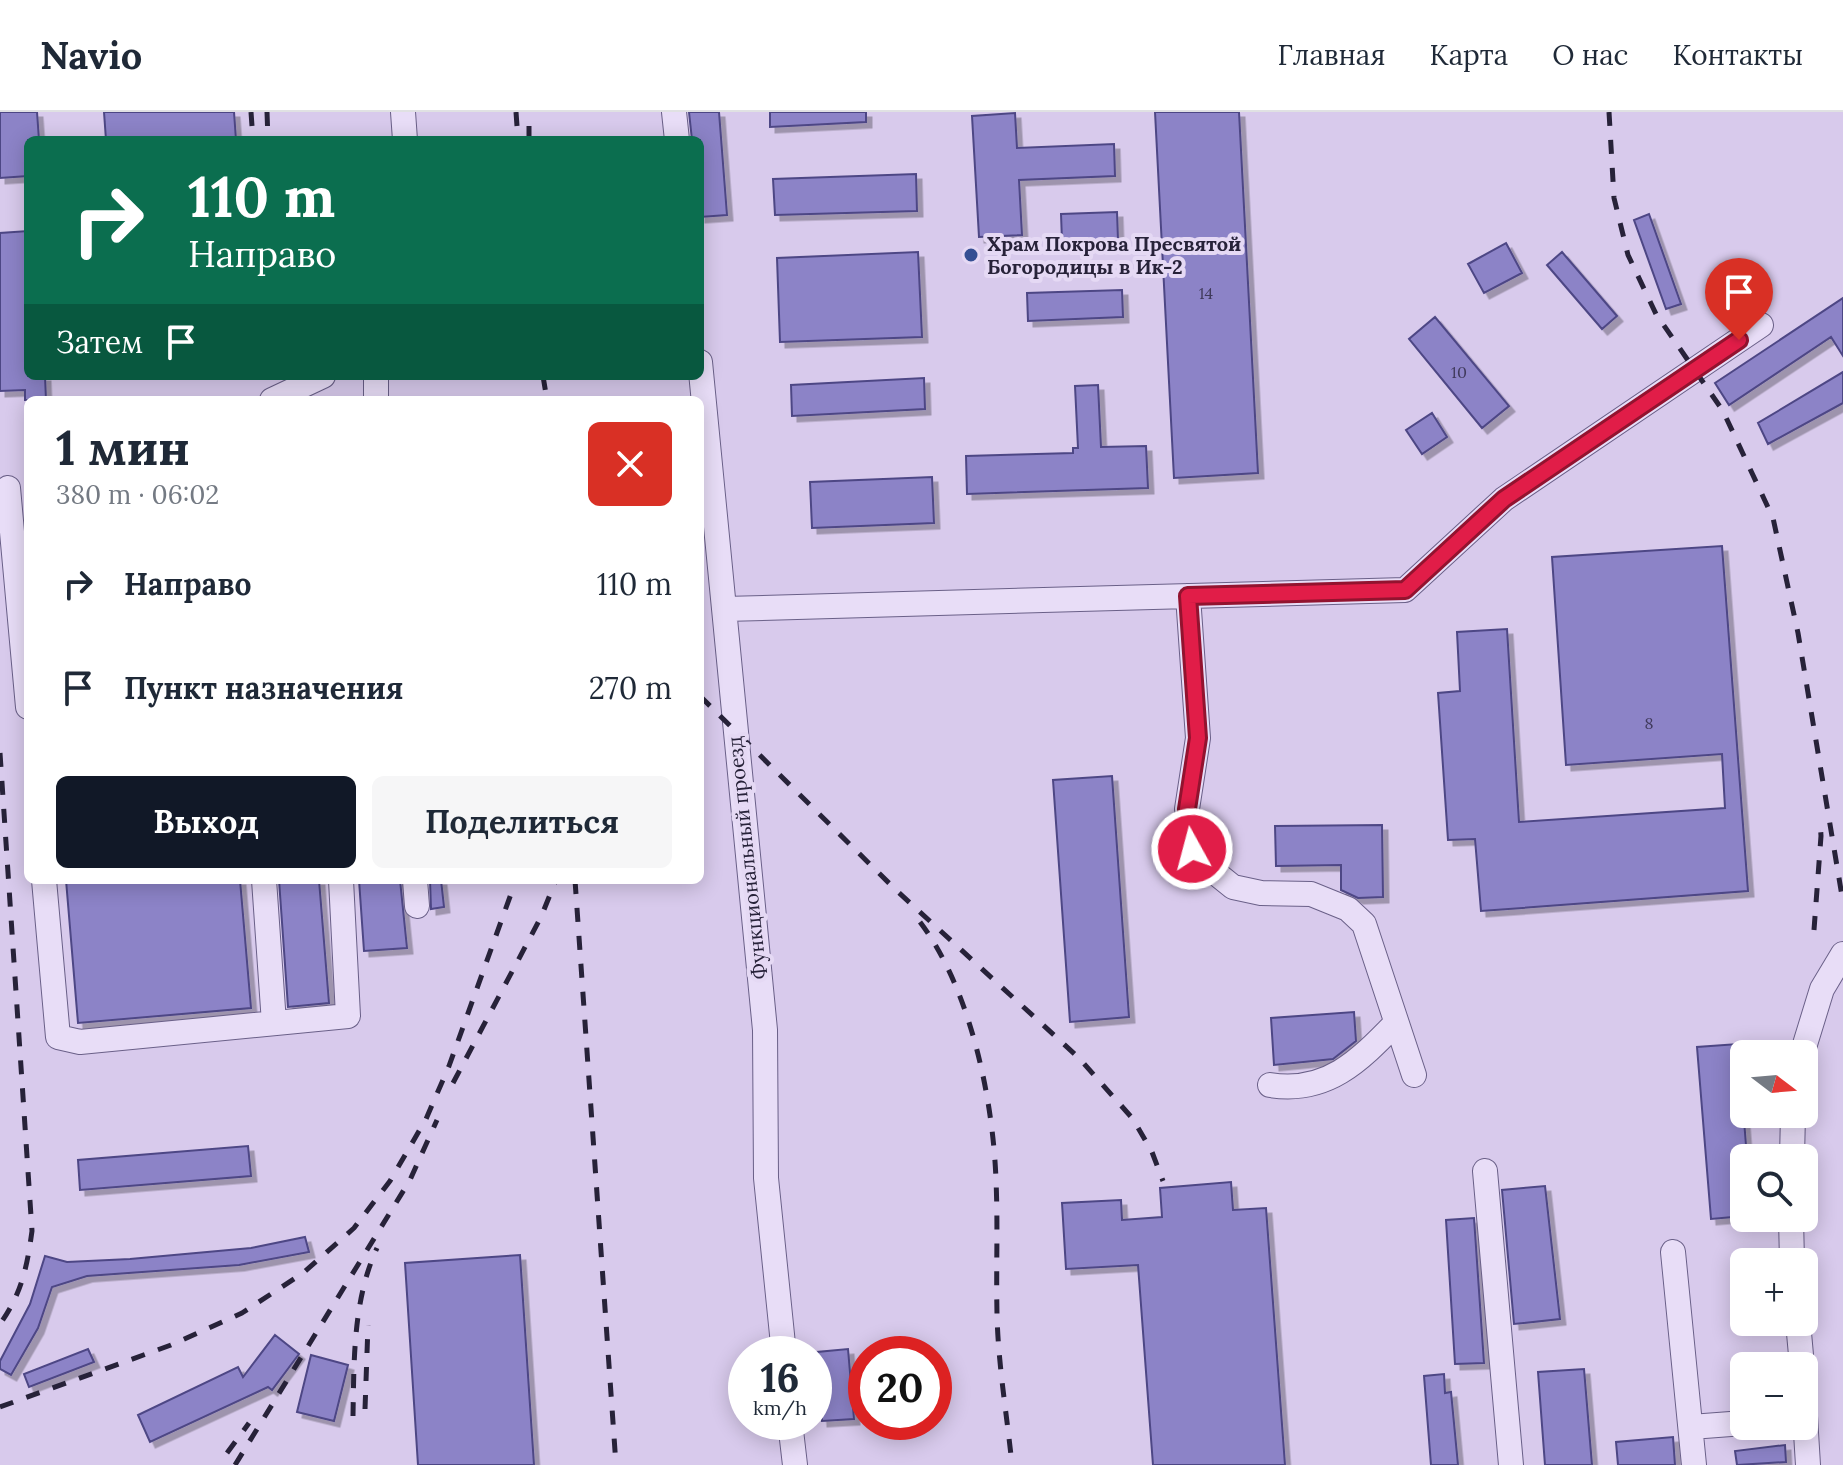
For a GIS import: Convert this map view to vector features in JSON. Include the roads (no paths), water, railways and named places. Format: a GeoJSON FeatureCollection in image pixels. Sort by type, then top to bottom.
{"type":"FeatureCollection","features":[{"type":"Feature","properties":{"kind":"street"},"geometry":{"type":"LineString","coordinates":[[403,112],[405,136]]}},
{"type":"Feature","properties":{"kind":"street"},"geometry":{"type":"LineString","coordinates":[[674,112],[677,136]]}},
{"type":"Feature","properties":{"kind":"street"},"geometry":{"type":"LineString","coordinates":[[724,609],[1405,590],[1504,499],[1761,325]]}},
{"type":"Feature","properties":{"kind":"street"},"geometry":{"type":"LineString","coordinates":[[280,396],[314,380]]}},
{"type":"Feature","properties":{"kind":"street","name":"Функциональный проезд"},"geometry":{"type":"LineString","coordinates":[[704,403],[765,1030],[766,1178],[782,1336]]}},
{"type":"Feature","properties":{"kind":"street"},"geometry":{"type":"LineString","coordinates":[[12,487],[24,652]]}},
{"type":"Feature","properties":{"kind":"street"},"geometry":{"type":"LineString","coordinates":[[1188,596],[1198,738],[1187,809],[1192,849],[1202,862],[1233,887],[1261,893],[1311,894],[1348,909],[1364,924],[1414,1075]]}},
{"type":"Feature","properties":{"kind":"street"},"geometry":{"type":"LineString","coordinates":[[44,884],[58,1037],[80,1042],[348,1016],[341,884]]}},
{"type":"Feature","properties":{"kind":"street"},"geometry":{"type":"LineString","coordinates":[[264,884],[274,1023]]}},
{"type":"Feature","properties":{"kind":"street"},"geometry":{"type":"LineString","coordinates":[[415,884],[417,906]]}},
{"type":"Feature","properties":{"kind":"street"},"geometry":{"type":"LineString","coordinates":[[1806,1040],[1822,989],[1843,954]]}},
{"type":"Feature","properties":{"kind":"street"},"geometry":{"type":"LineString","coordinates":[[1270,1085],[1297,1088],[1336,1076],[1364,1056],[1396,1023]]}},
{"type":"Feature","properties":{"kind":"street"},"geometry":{"type":"LineString","coordinates":[[1485,1171],[1511,1465]]}},
{"type":"Feature","properties":{"kind":"street"},"geometry":{"type":"LineString","coordinates":[[1673,1252],[1694,1465]]}},
{"type":"Feature","properties":{"kind":"street"},"geometry":{"type":"LineString","coordinates":[[1691,1427],[1730,1424]]}},
{"type":"Feature","properties":{"kind":"street"},"geometry":{"type":"LineString","coordinates":[[792,1440],[795,1465]]}},
{"type":"Feature","properties":{"kind":"street"},"geometry":{"type":"LineString","coordinates":[[1806,1440],[1808,1465]]}},
{"type":"Feature","properties":{"kind":"railway"},"geometry":{"type":"LineString","coordinates":[[251,112],[253,136]]}},
{"type":"Feature","properties":{"kind":"railway"},"geometry":{"type":"LineString","coordinates":[[267,112],[268,136]]}},
{"type":"Feature","properties":{"kind":"railway"},"geometry":{"type":"LineString","coordinates":[[516,112],[518,136]]}},
{"type":"Feature","properties":{"kind":"railway"},"geometry":{"type":"LineString","coordinates":[[529,112],[529,136]]}},
{"type":"Feature","properties":{"kind":"railway"},"geometry":{"type":"LineString","coordinates":[[1609,112],[1614,198],[1628,255],[1656,314],[1723,411],[1773,518],[1798,633],[1843,902]]}},
{"type":"Feature","properties":{"kind":"railway"},"geometry":{"type":"LineString","coordinates":[[544,380],[546,396]]}},
{"type":"Feature","properties":{"kind":"railway"},"geometry":{"type":"LineString","coordinates":[[704,700],[896,890],[1079,1058],[1133,1119],[1152,1152],[1163,1181]]}},
{"type":"Feature","properties":{"kind":"railway"},"geometry":{"type":"LineString","coordinates":[[0,753],[32,1231],[22,1279],[14,1301],[0,1324]]}},
{"type":"Feature","properties":{"kind":"railway"},"geometry":{"type":"LineString","coordinates":[[1814,930],[1820,819]]}},
{"type":"Feature","properties":{"kind":"railway"},"geometry":{"type":"LineString","coordinates":[[0,1407],[171,1345],[242,1313],[303,1273],[354,1228],[390,1181],[426,1119],[449,1066],[515,884]]}},
{"type":"Feature","properties":{"kind":"railway"},"geometry":{"type":"LineString","coordinates":[[453,1083],[541,917],[554,884]]}},
{"type":"Feature","properties":{"kind":"railway"},"geometry":{"type":"LineString","coordinates":[[575,884],[616,1465]]}},
{"type":"Feature","properties":{"kind":"railway"},"geometry":{"type":"LineString","coordinates":[[920,922],[953,979],[965,1011],[976,1045],[990,1114],[996,1180],[998,1333],[1012,1465]]}},
{"type":"Feature","properties":{"kind":"railway"},"geometry":{"type":"LineString","coordinates":[[235,1465],[410,1180],[437,1120]]}},
{"type":"Feature","properties":{"kind":"railway"},"geometry":{"type":"LineString","coordinates":[[353,1416],[359,1309],[377,1248]]}},
{"type":"Feature","properties":{"kind":"railway"},"geometry":{"type":"LineString","coordinates":[[365,1409],[368,1325]]}},
{"type":"Feature","properties":{"kind":"railway"},"geometry":{"type":"LineString","coordinates":[[227,1453],[249,1423]]}},
{"type":"Feature","properties":{"kind":"place","name":"Храм Покрова Пресвятой Богородицы в Ик-2"},"geometry":{"type":"Point","coordinates":[971,255]}}]}
